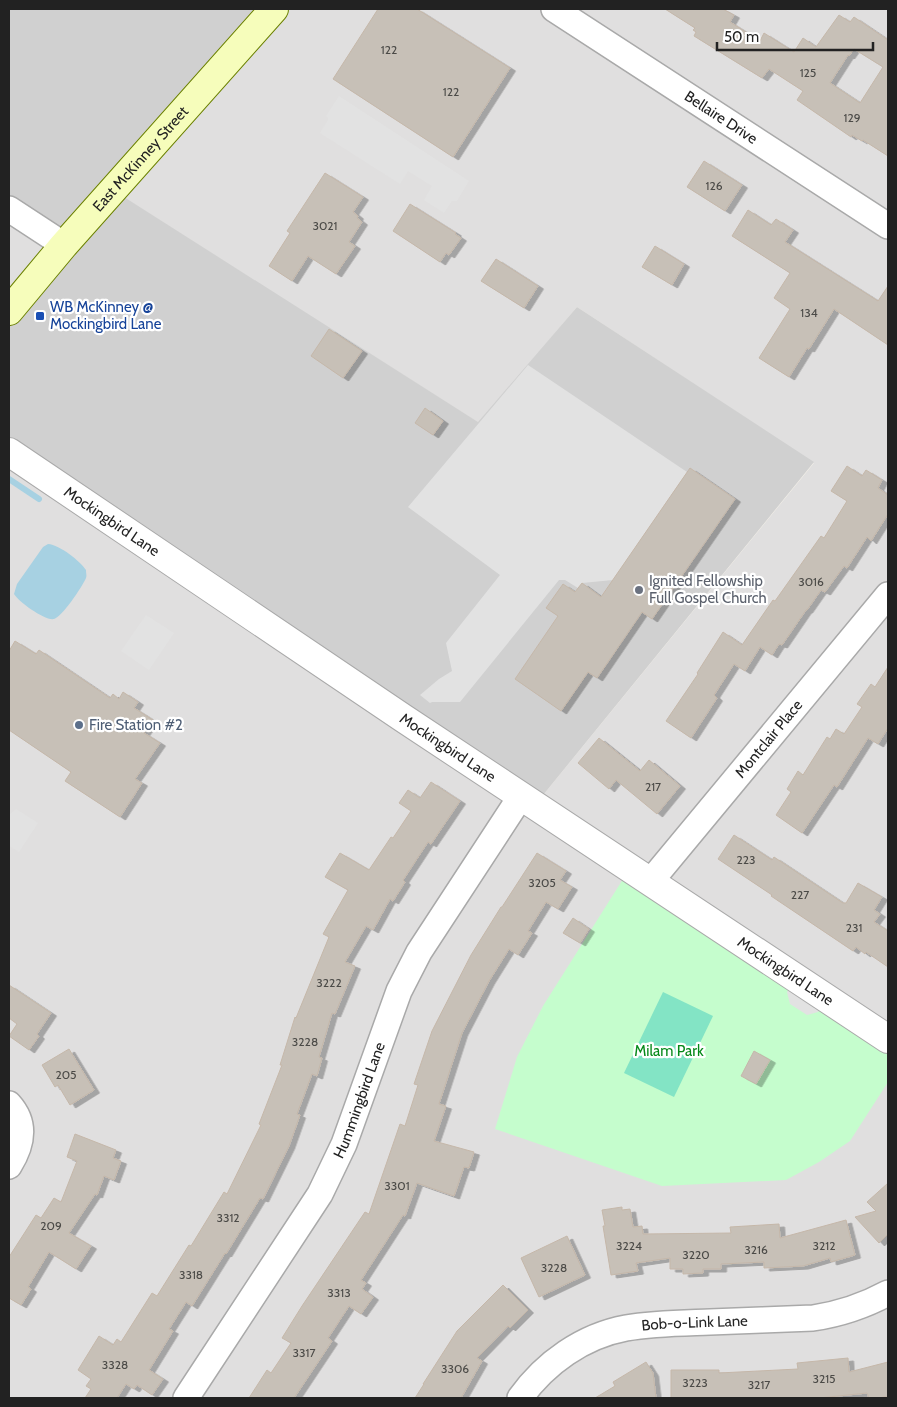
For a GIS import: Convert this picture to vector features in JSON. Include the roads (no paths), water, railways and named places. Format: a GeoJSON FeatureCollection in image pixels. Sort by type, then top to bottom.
{"type":"FeatureCollection","features":[{"type":"Feature","properties":{"kind":"main road","name":"East McKinney Street"},"geometry":{"type":"LineString","coordinates":[[9,311],[64,245],[274,9]]}},
{"type":"Feature","properties":{"kind":"street","name":"Bellaire Drive"},"geometry":{"type":"LineString","coordinates":[[554,9],[888,226]]}},
{"type":"Feature","properties":{"kind":"street"},"geometry":{"type":"LineString","coordinates":[[9,209],[64,245]]}},
{"type":"Feature","properties":{"kind":"street","name":"Mockingbird Lane"},"geometry":{"type":"LineString","coordinates":[[9,452],[403,718],[888,1040]]}},
{"type":"Feature","properties":{"kind":"street","name":"Montclair Place"},"geometry":{"type":"LineString","coordinates":[[650,882],[888,595]]}},
{"type":"Feature","properties":{"kind":"street","name":"Hummingbird Lane"},"geometry":{"type":"LineString","coordinates":[[186,1398],[320,1194],[344,1144],[408,971],[521,796]]}},
{"type":"Feature","properties":{"kind":"street"},"geometry":{"type":"LineString","coordinates":[[9,1104],[19,1121],[20,1132],[18,1148],[9,1166]]}},
{"type":"Feature","properties":{"kind":"street","name":"Bob-o-Link Lane"},"geometry":{"type":"LineString","coordinates":[[520,1398],[556,1360],[572,1349],[614,1331],[656,1324],[813,1318],[852,1309],[888,1293]]}},
{"type":"Feature","properties":{"kind":"water"},"geometry":{"type":"Polygon","coordinates":[[[48,544],[64,550],[86,570],[86,578],[72,601],[54,619],[45,617],[32,610],[14,594],[17,584],[43,547],[48,544]]]}},
{"type":"Feature","properties":{"kind":"waterway"},"geometry":{"type":"LineString","coordinates":[[9,479],[39,499]]}},
{"type":"Feature","properties":{"kind":"place","name":"WB McKinney @ Mockingbird Lane"},"geometry":{"type":"Point","coordinates":[40,316]}},
{"type":"Feature","properties":{"kind":"place","name":"Ignited Fellowship Full Gospel Church"},"geometry":{"type":"Point","coordinates":[639,590]}},
{"type":"Feature","properties":{"kind":"place","name":"Fire Station #2"},"geometry":{"type":"Point","coordinates":[79,725]}},
{"type":"Feature","properties":{"kind":"park label","name":"Milam Park"},"geometry":{"type":"Point","coordinates":[669,1051]}}]}
